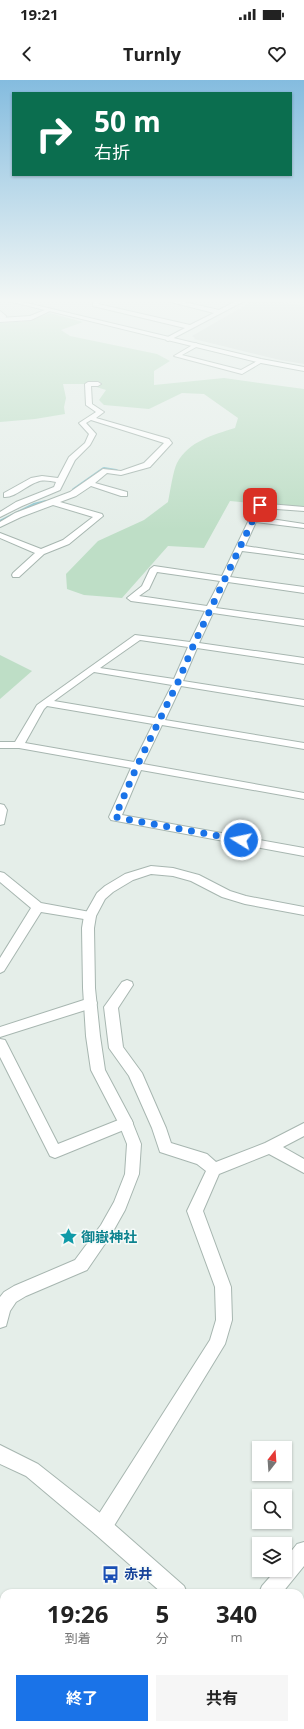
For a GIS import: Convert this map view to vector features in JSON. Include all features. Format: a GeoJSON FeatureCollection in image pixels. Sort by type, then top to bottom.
{"type":"FeatureCollection","features":[{"type":"Feature","properties":{"kind":"street"},"geometry":{"type":"LineString","coordinates":[[0,515],[18,504],[57,488],[72,459],[88,444],[93,434],[82,424],[101,412],[89,405],[88,384],[98,384]]}},
{"type":"Feature","properties":{"kind":"street"},"geometry":{"type":"LineString","coordinates":[[0,525],[11,517],[75,493],[106,471],[121,473],[147,465],[168,443],[167,440],[90,418]]}},
{"type":"Feature","properties":{"kind":"street"},"geometry":{"type":"LineString","coordinates":[[8,495],[34,480],[42,478],[61,481]]}},
{"type":"Feature","properties":{"kind":"street"},"geometry":{"type":"LineString","coordinates":[[88,483],[124,494]]}},
{"type":"Feature","properties":{"kind":"street"},"geometry":{"type":"LineString","coordinates":[[16,576],[41,552],[66,542],[99,516],[52,502]]}},
{"type":"Feature","properties":{"kind":"street"},"geometry":{"type":"LineString","coordinates":[[304,509],[260,505],[194,644],[178,682],[137,766],[115,817],[304,852]]}},
{"type":"Feature","properties":{"kind":"street"},"geometry":{"type":"LineString","coordinates":[[253,519],[304,526]]}},
{"type":"Feature","properties":{"kind":"street"},"geometry":{"type":"LineString","coordinates":[[0,535],[41,552]]}},
{"type":"Feature","properties":{"kind":"street"},"geometry":{"type":"LineString","coordinates":[[240,548],[304,557]]}},
{"type":"Feature","properties":{"kind":"street"},"geometry":{"type":"LineString","coordinates":[[304,590],[154,569],[146,587],[132,598],[304,623]]}},
{"type":"Feature","properties":{"kind":"street"},"geometry":{"type":"LineString","coordinates":[[19,745],[40,707],[138,637],[304,661]]}},
{"type":"Feature","properties":{"kind":"street"},"geometry":{"type":"LineString","coordinates":[[92,669],[304,703]]}},
{"type":"Feature","properties":{"kind":"street"},"geometry":{"type":"LineString","coordinates":[[45,703],[304,746]]}},
{"type":"Feature","properties":{"kind":"street"},"geometry":{"type":"LineString","coordinates":[[0,745],[19,745],[304,796]]}},
{"type":"Feature","properties":{"kind":"street"},"geometry":{"type":"LineString","coordinates":[[0,808],[2,810],[0,821]]}},
{"type":"Feature","properties":{"kind":"street"},"geometry":{"type":"LineString","coordinates":[[1,1311],[10,1298],[20,1291],[81,1265],[106,1230],[120,1205],[132,1174],[134,1144],[126,1123],[98,1070],[93,1036],[90,1003],[88,928],[90,916],[101,896],[109,889],[129,877],[151,870],[173,872],[195,878],[226,894],[245,900],[304,911]]}},
{"type":"Feature","properties":{"kind":"street"},"geometry":{"type":"LineString","coordinates":[[0,876],[38,906],[90,916]]}},
{"type":"Feature","properties":{"kind":"street"},"geometry":{"type":"LineString","coordinates":[[0,968],[38,906]]}},
{"type":"Feature","properties":{"kind":"street"},"geometry":{"type":"LineString","coordinates":[[127,985],[111,1007],[116,1048],[135,1072],[166,1148],[202,1159],[214,1169]]}},
{"type":"Feature","properties":{"kind":"street"},"geometry":{"type":"LineString","coordinates":[[0,1032],[90,1003]]}},
{"type":"Feature","properties":{"kind":"street"},"geometry":{"type":"LineString","coordinates":[[0,1044],[56,1152],[126,1123]]}},
{"type":"Feature","properties":{"kind":"street"},"geometry":{"type":"LineString","coordinates":[[102,1527],[217,1344],[224,1320],[223,1287],[195,1211],[214,1169],[270,1147],[304,1129]]}},
{"type":"Feature","properties":{"kind":"street"},"geometry":{"type":"LineString","coordinates":[[270,1147],[304,1167]]}},
{"type":"Feature","properties":{"kind":"street"},"geometry":{"type":"LineString","coordinates":[[0,1454],[32,1470],[102,1527],[169,1589]]}},
{"type":"Feature","properties":{"kind":"street"},"geometry":{"type":"LineString","coordinates":[[272,1589],[304,1551]]}},
{"type":"Feature","properties":{"kind":"green space"},"geometry":{"type":"Polygon","coordinates":[[[0,376],[154,376],[154,385],[224,378],[304,389],[304,508],[230,501],[204,548],[168,546],[122,598],[84,595],[67,589],[66,574],[98,541],[144,520],[168,502],[173,476],[177,463],[182,455],[202,440],[235,428],[238,418],[204,394],[182,393],[149,409],[104,405],[99,400],[106,390],[87,384],[63,384],[66,398],[64,407],[65,414],[35,419],[0,422],[0,376]]]}},
{"type":"Feature","properties":{"kind":"green space"},"geometry":{"type":"Polygon","coordinates":[[[0,655],[32,671],[0,699],[0,655]]]}},
{"type":"Feature","properties":{"kind":"waterway"},"geometry":{"type":"LineString","coordinates":[[74,490],[104,469],[116,471]]}},
{"type":"Feature","properties":{"kind":"waterway"},"geometry":{"type":"LineString","coordinates":[[0,522],[34,505],[46,502]]}},
{"type":"Feature","properties":{"kind":"place","name":"御嶽神社"},"geometry":{"type":"Point","coordinates":[68,1237]}},
{"type":"Feature","properties":{"kind":"place","name":"赤井"},"geometry":{"type":"Point","coordinates":[111,1574]}},
{"type":"Feature","properties":{"kind":"route"},"geometry":{"type":"LineString","coordinates":[[241,840],[115,817],[137,766],[178,682],[194,644],[260,505]]}}]}
